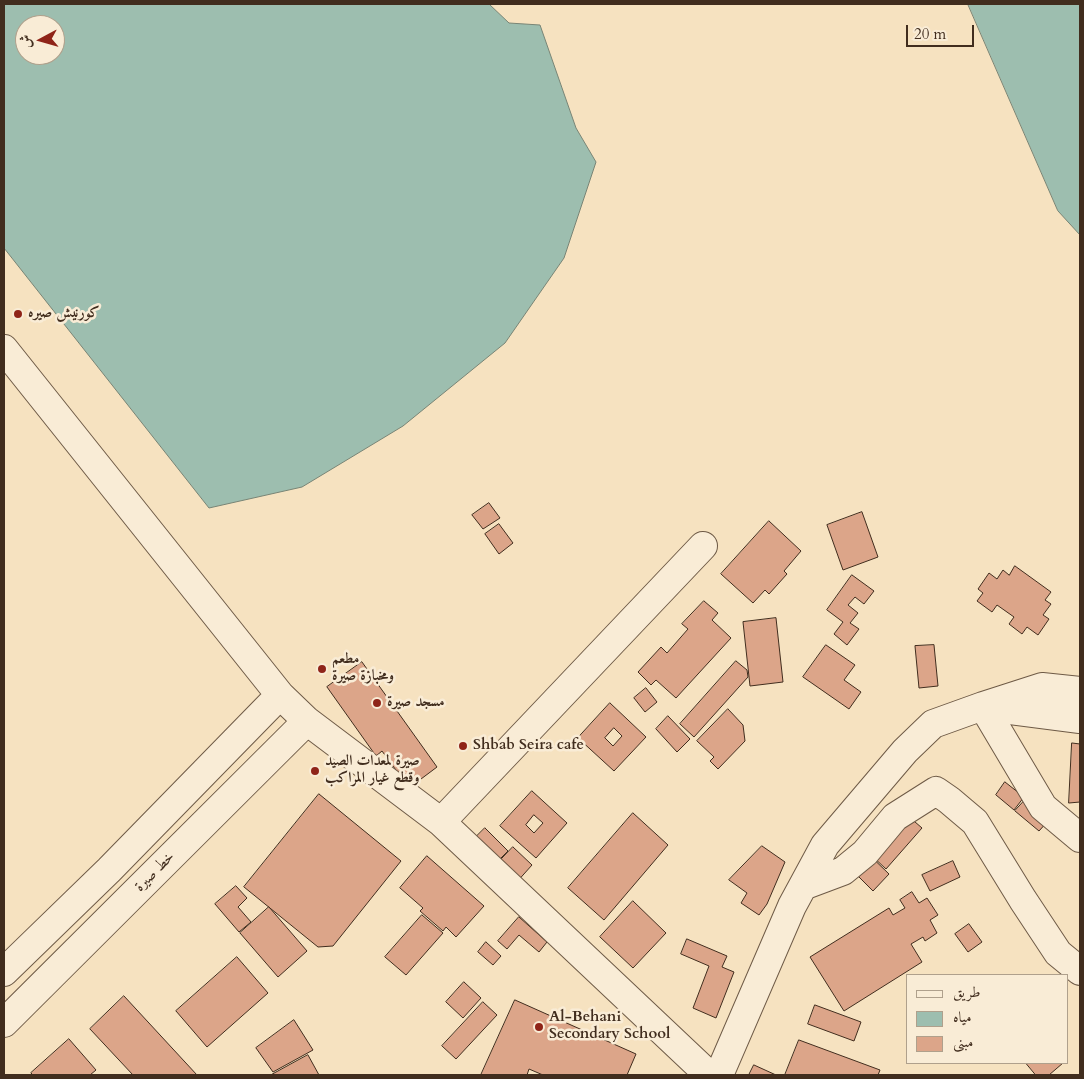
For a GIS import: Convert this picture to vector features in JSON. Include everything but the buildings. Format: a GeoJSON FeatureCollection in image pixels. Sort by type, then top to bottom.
{"type":"FeatureCollection","features":[{"type":"Feature","properties":{"kind":"street"},"geometry":{"type":"LineString","coordinates":[[4,349],[280,695],[307,721],[441,822],[710,1075]]}},
{"type":"Feature","properties":{"kind":"street"},"geometry":{"type":"LineString","coordinates":[[441,822],[703,546]]}},
{"type":"Feature","properties":{"kind":"street"},"geometry":{"type":"LineString","coordinates":[[719,1075],[792,906],[825,845],[905,751],[933,724],[983,706],[1042,687],[1080,691]]}},
{"type":"Feature","properties":{"kind":"street"},"geometry":{"type":"LineString","coordinates":[[4,972],[109,870],[280,695]]}},
{"type":"Feature","properties":{"kind":"street"},"geometry":{"type":"LineString","coordinates":[[983,706],[1080,719]]}},
{"type":"Feature","properties":{"kind":"street"},"geometry":{"type":"LineString","coordinates":[[983,706],[1044,807],[1080,838]]}},
{"type":"Feature","properties":{"kind":"street","name":"خط صيرة"},"geometry":{"type":"LineString","coordinates":[[4,1023],[307,721]]}},
{"type":"Feature","properties":{"kind":"street"},"geometry":{"type":"LineString","coordinates":[[803,886],[843,871],[865,853],[895,817],[936,791],[975,822],[1058,953],[1080,971]]}},
{"type":"Feature","properties":{"kind":"water"},"geometry":{"type":"Polygon","coordinates":[[[4,4],[489,4],[509,23],[540,25],[576,128],[596,162],[564,258],[505,343],[403,426],[302,487],[209,508],[4,248],[4,4]]]}},
{"type":"Feature","properties":{"kind":"water"},"geometry":{"type":"Polygon","coordinates":[[[968,4],[1080,4],[1080,235],[1058,211],[968,4]]]}},
{"type":"Feature","properties":{"kind":"place","name":"كورنيش صيره"},"geometry":{"type":"Point","coordinates":[18,314]}},
{"type":"Feature","properties":{"kind":"place","name":"مطعم ومخبازة صيرة"},"geometry":{"type":"Point","coordinates":[322,669]}},
{"type":"Feature","properties":{"kind":"place","name":"مسجد صيرة"},"geometry":{"type":"Point","coordinates":[377,703]}},
{"type":"Feature","properties":{"kind":"place","name":"Shbab Seira cafe"},"geometry":{"type":"Point","coordinates":[463,746]}},
{"type":"Feature","properties":{"kind":"place","name":"صيرة لمعدات الصيد وقطع غيار المراكب"},"geometry":{"type":"Point","coordinates":[315,771]}},
{"type":"Feature","properties":{"kind":"place","name":"Al-Behani Secondary School"},"geometry":{"type":"Point","coordinates":[539,1027]}}]}
